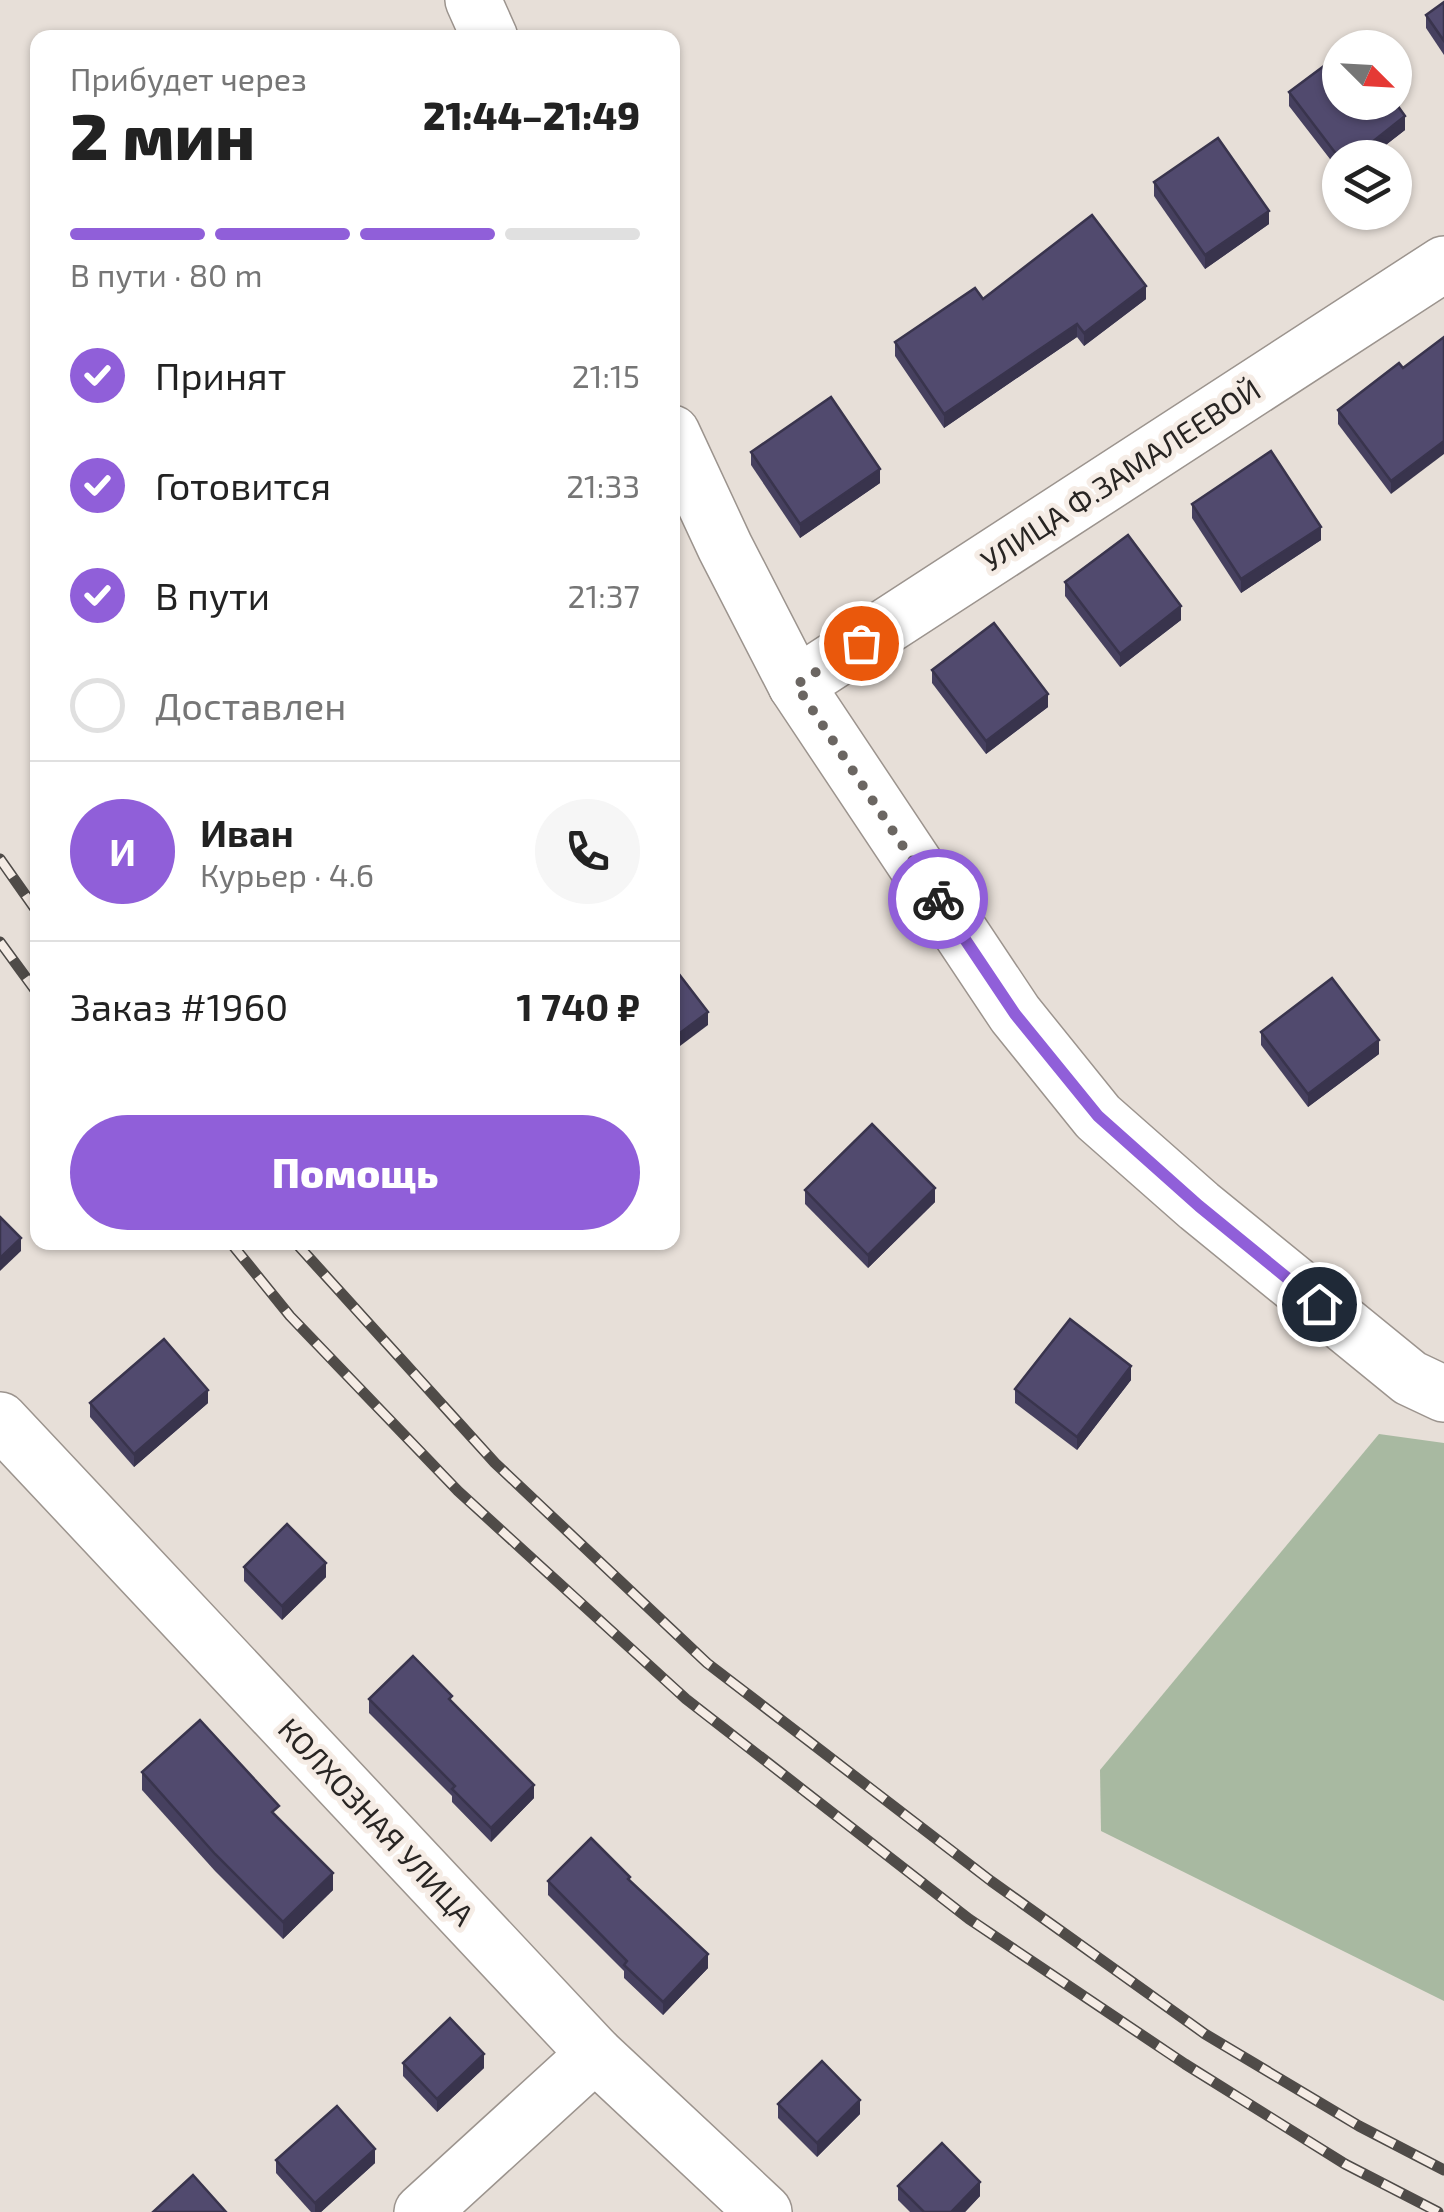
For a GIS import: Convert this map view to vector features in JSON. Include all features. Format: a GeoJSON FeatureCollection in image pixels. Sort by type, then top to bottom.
{"type":"FeatureCollection","features":[{"type":"Feature","properties":{"kind":"street"},"geometry":{"type":"LineString","coordinates":[[473,0],[486,30]]}},
{"type":"Feature","properties":{"kind":"street","name":"УЛИЦА Ф.ЗАМАЛЕЕВОЙ"},"geometry":{"type":"LineString","coordinates":[[796,685],[1444,264]]}},
{"type":"Feature","properties":{"kind":"street"},"geometry":{"type":"LineString","coordinates":[[680,450],[796,685],[1015,1014],[1098,1116],[1199,1206],[1410,1378],[1444,1394]]}},
{"type":"Feature","properties":{"kind":"street","name":"КОЛХОЗНАЯ УЛИЦА"},"geometry":{"type":"LineString","coordinates":[[0,1420],[596,2054],[764,2212]]}},
{"type":"Feature","properties":{"kind":"street"},"geometry":{"type":"LineString","coordinates":[[422,2212],[596,2054]]}},
{"type":"Feature","properties":{"kind":"green space"},"geometry":{"type":"Polygon","coordinates":[[[1379,1434],[1444,1443],[1444,2001],[1101,1831],[1100,1770],[1379,1434]]]}},
{"type":"Feature","properties":{"kind":"building"},"geometry":{"type":"Polygon","coordinates":[[[1444,2],[1444,41],[1426,15],[1444,2]]]}},
{"type":"Feature","properties":{"kind":"building"},"geometry":{"type":"Polygon","coordinates":[[[1322,67],[1322,120],[1400,120],[1375,140],[1326,140],[1289,92],[1322,67]]]}},
{"type":"Feature","properties":{"kind":"building"},"geometry":{"type":"Polygon","coordinates":[[[1218,138],[1269,211],[1205,255],[1154,182],[1218,138]]]}},
{"type":"Feature","properties":{"kind":"building"},"geometry":{"type":"Polygon","coordinates":[[[1092,215],[1146,286],[1084,333],[1077,324],[944,414],[895,342],[975,288],[983,299],[1092,215]]]}},
{"type":"Feature","properties":{"kind":"building"},"geometry":{"type":"Polygon","coordinates":[[[1444,337],[1444,441],[1391,481],[1338,410],[1399,363],[1403,368],[1444,337]]]}},
{"type":"Feature","properties":{"kind":"building"},"geometry":{"type":"Polygon","coordinates":[[[831,397],[880,469],[800,524],[751,452],[831,397]]]}},
{"type":"Feature","properties":{"kind":"building"},"geometry":{"type":"Polygon","coordinates":[[[1271,451],[1321,527],[1241,579],[1192,504],[1271,451]]]}},
{"type":"Feature","properties":{"kind":"building"},"geometry":{"type":"Polygon","coordinates":[[[1128,535],[1181,606],[1120,654],[1065,582],[1128,535]]]}},
{"type":"Feature","properties":{"kind":"building"},"geometry":{"type":"Polygon","coordinates":[[[994,623],[1048,694],[986,741],[932,670],[994,623]]]}},
{"type":"Feature","properties":{"kind":"building"},"geometry":{"type":"Polygon","coordinates":[[[680,975],[708,1012],[680,1033],[680,975]]]}},
{"type":"Feature","properties":{"kind":"building"},"geometry":{"type":"Polygon","coordinates":[[[1332,978],[1379,1040],[1308,1094],[1261,1032],[1332,978]]]}},
{"type":"Feature","properties":{"kind":"building"},"geometry":{"type":"Polygon","coordinates":[[[872,1124],[935,1188],[868,1255],[805,1190],[872,1124]]]}},
{"type":"Feature","properties":{"kind":"building"},"geometry":{"type":"Polygon","coordinates":[[[0,1217],[21,1238],[0,1258],[0,1217]]]}},
{"type":"Feature","properties":{"kind":"building"},"geometry":{"type":"Polygon","coordinates":[[[1070,1319],[1131,1366],[1077,1437],[1015,1389],[1070,1319]]]}},
{"type":"Feature","properties":{"kind":"building"},"geometry":{"type":"Polygon","coordinates":[[[164,1339],[208,1390],[134,1454],[90,1403],[164,1339]]]}},
{"type":"Feature","properties":{"kind":"building"},"geometry":{"type":"Polygon","coordinates":[[[287,1524],[326,1563],[282,1606],[244,1567],[287,1524]]]}},
{"type":"Feature","properties":{"kind":"building"},"geometry":{"type":"Polygon","coordinates":[[[413,1656],[452,1696],[449,1699],[534,1785],[491,1828],[369,1699],[413,1656]]]}},
{"type":"Feature","properties":{"kind":"building"},"geometry":{"type":"Polygon","coordinates":[[[200,1720],[279,1806],[272,1812],[333,1873],[283,1922],[142,1772],[200,1720]]]}},
{"type":"Feature","properties":{"kind":"building"},"geometry":{"type":"Polygon","coordinates":[[[591,1838],[628,1879],[708,1954],[663,2002],[548,1881],[591,1838]]]}},
{"type":"Feature","properties":{"kind":"building"},"geometry":{"type":"Polygon","coordinates":[[[450,2018],[484,2054],[437,2099],[403,2063],[450,2018]]]}},
{"type":"Feature","properties":{"kind":"building"},"geometry":{"type":"Polygon","coordinates":[[[822,2061],[860,2100],[817,2143],[778,2104],[822,2061]]]}},
{"type":"Feature","properties":{"kind":"building"},"geometry":{"type":"Polygon","coordinates":[[[337,2106],[375,2149],[315,2203],[276,2160],[337,2106]]]}},
{"type":"Feature","properties":{"kind":"building"},"geometry":{"type":"Polygon","coordinates":[[[942,2143],[980,2182],[951,2212],[924,2212],[898,2186],[942,2143]]]}},
{"type":"Feature","properties":{"kind":"building"},"geometry":{"type":"Polygon","coordinates":[[[193,2175],[226,2212],[153,2212],[193,2175]]]}},
{"type":"Feature","properties":{"kind":"railway"},"geometry":{"type":"LineString","coordinates":[[0,859],[30,902]]}},
{"type":"Feature","properties":{"kind":"railway"},"geometry":{"type":"LineString","coordinates":[[0,942],[30,983]]}},
{"type":"Feature","properties":{"kind":"railway"},"geometry":{"type":"LineString","coordinates":[[236,1250],[290,1316],[458,1491],[686,1699],[969,1919],[1185,2064],[1345,2164],[1438,2212]]}},
{"type":"Feature","properties":{"kind":"railway"},"geometry":{"type":"LineString","coordinates":[[302,1250],[495,1463],[707,1663],[991,1881],[1205,2034],[1359,2126],[1444,2170]]}},
{"type":"Feature","properties":{"kind":"way so far"},"geometry":{"type":"LineString","coordinates":[[861,643],[796,685],[938,899]]}},
{"type":"Feature","properties":{"kind":"route"},"geometry":{"type":"LineString","coordinates":[[938,899],[1015,1014],[1098,1116],[1199,1206],[1319,1304]]}}]}
